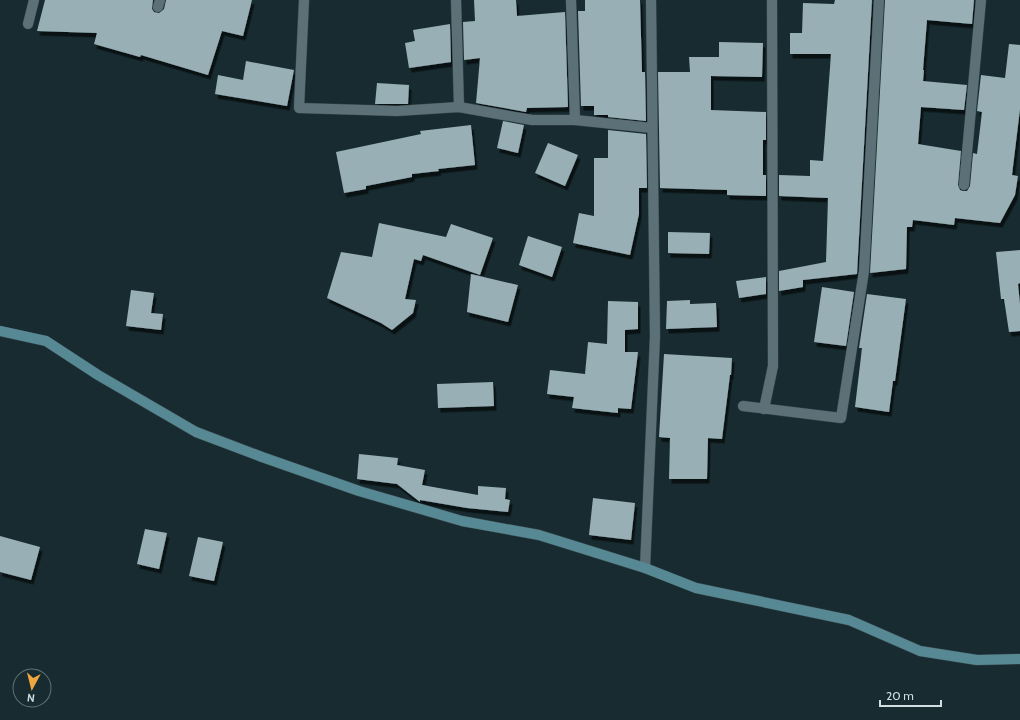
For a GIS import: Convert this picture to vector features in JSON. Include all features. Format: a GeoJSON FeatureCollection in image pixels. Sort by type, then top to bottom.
{"type":"FeatureCollection","features":[{"type":"Feature","properties":{"kind":"street"},"geometry":{"type":"LineString","coordinates":[[28,24],[34,0]]}},
{"type":"Feature","properties":{"kind":"street"},"geometry":{"type":"LineString","coordinates":[[304,0],[299,108],[397,111],[459,107],[532,120],[575,120],[652,128]]}},
{"type":"Feature","properties":{"kind":"street"},"geometry":{"type":"LineString","coordinates":[[456,0],[459,107]]}},
{"type":"Feature","properties":{"kind":"street"},"geometry":{"type":"LineString","coordinates":[[571,0],[575,120]]}},
{"type":"Feature","properties":{"kind":"street"},"geometry":{"type":"LineString","coordinates":[[645,568],[655,336],[651,0]]}},
{"type":"Feature","properties":{"kind":"street"},"geometry":{"type":"LineString","coordinates":[[764,409],[773,366],[772,0]]}},
{"type":"Feature","properties":{"kind":"street"},"geometry":{"type":"LineString","coordinates":[[743,406],[841,418],[864,271],[879,0]]}},
{"type":"Feature","properties":{"kind":"street"},"geometry":{"type":"LineString","coordinates":[[964,185],[981,0]]}},
{"type":"Feature","properties":{"kind":"street"},"geometry":{"type":"LineString","coordinates":[[0,331],[46,342],[98,375],[196,432],[359,491],[462,521],[539,535],[645,568],[696,588],[849,620],[920,651],[977,660],[1020,659]]}},
{"type":"Feature","properties":{"kind":"building"},"geometry":{"type":"Polygon","coordinates":[[[45,0],[153,0],[152,9],[154,12],[159,13],[164,9],[166,0],[252,0],[243,36],[222,31],[208,75],[141,55],[140,57],[94,44],[97,33],[37,31],[45,0]]]}},
{"type":"Feature","properties":{"kind":"building"},"geometry":{"type":"Polygon","coordinates":[[[474,0],[516,0],[517,16],[565,12],[568,107],[527,108],[526,112],[476,103],[480,58],[464,60],[463,22],[475,21],[474,0]]]}},
{"type":"Feature","properties":{"kind":"building"},"geometry":{"type":"Polygon","coordinates":[[[585,0],[640,0],[642,72],[645,72],[646,121],[608,117],[608,115],[594,115],[594,106],[581,106],[578,11],[585,11],[585,0]]]}},
{"type":"Feature","properties":{"kind":"building"},"geometry":{"type":"Polygon","coordinates":[[[835,0],[872,0],[857,274],[803,280],[803,287],[779,291],[779,271],[826,262],[828,198],[779,196],[779,175],[810,176],[810,160],[823,161],[831,54],[790,54],[790,33],[802,33],[803,3],[834,4],[835,0]]]}},
{"type":"Feature","properties":{"kind":"building"},"geometry":{"type":"Polygon","coordinates":[[[885,0],[974,0],[972,24],[927,20],[923,81],[967,85],[964,110],[921,107],[918,144],[961,151],[958,185],[960,190],[963,191],[967,191],[970,186],[973,153],[977,154],[982,112],[977,111],[981,75],[1005,78],[1009,44],[1020,45],[1020,109],[1012,175],[1018,176],[1015,195],[1000,223],[955,218],[954,225],[913,220],[912,227],[907,227],[906,269],[870,273],[885,0]]]}},
{"type":"Feature","properties":{"kind":"building"},"geometry":{"type":"Polygon","coordinates":[[[450,24],[451,62],[409,68],[405,43],[415,41],[413,30],[450,24]]]}},
{"type":"Feature","properties":{"kind":"building"},"geometry":{"type":"Polygon","coordinates":[[[719,42],[763,43],[762,77],[711,76],[711,110],[766,112],[766,140],[763,140],[763,175],[766,175],[766,196],[727,195],[727,190],[660,188],[658,72],[690,72],[689,57],[719,57],[719,42]]]}},
{"type":"Feature","properties":{"kind":"building"},"geometry":{"type":"Polygon","coordinates":[[[246,61],[294,70],[287,106],[215,94],[218,75],[243,80],[246,61]]]}},
{"type":"Feature","properties":{"kind":"building"},"geometry":{"type":"Polygon","coordinates":[[[377,83],[409,85],[408,104],[375,104],[377,83]]]}},
{"type":"Feature","properties":{"kind":"building"},"geometry":{"type":"Polygon","coordinates":[[[503,121],[524,125],[518,153],[497,148],[503,121]]]}},
{"type":"Feature","properties":{"kind":"building"},"geometry":{"type":"Polygon","coordinates":[[[471,125],[475,165],[438,169],[439,171],[412,174],[412,177],[366,186],[366,189],[344,193],[336,152],[421,134],[420,131],[471,125]]]}},
{"type":"Feature","properties":{"kind":"building"},"geometry":{"type":"Polygon","coordinates":[[[608,130],[646,134],[647,188],[639,188],[639,214],[630,255],[573,243],[579,213],[594,216],[594,158],[608,158],[608,130]]]}},
{"type":"Feature","properties":{"kind":"building"},"geometry":{"type":"Polygon","coordinates":[[[548,143],[578,155],[565,186],[535,173],[548,143]]]}},
{"type":"Feature","properties":{"kind":"building"},"geometry":{"type":"Polygon","coordinates":[[[379,223],[446,237],[451,224],[493,238],[480,275],[423,255],[421,261],[414,259],[405,299],[416,300],[413,313],[392,330],[381,323],[327,298],[341,252],[372,257],[379,223]]]}},
{"type":"Feature","properties":{"kind":"building"},"geometry":{"type":"Polygon","coordinates":[[[668,232],[710,233],[709,254],[668,253],[668,232]]]}},
{"type":"Feature","properties":{"kind":"building"},"geometry":{"type":"Polygon","coordinates":[[[528,236],[562,247],[552,277],[519,265],[528,236]]]}},
{"type":"Feature","properties":{"kind":"building"},"geometry":{"type":"Polygon","coordinates":[[[1020,250],[1020,283],[1018,284],[1020,331],[1009,332],[1004,299],[1001,299],[996,252],[1020,250]]]}},
{"type":"Feature","properties":{"kind":"building"},"geometry":{"type":"Polygon","coordinates":[[[471,274],[518,285],[508,322],[467,312],[471,274]]]}},
{"type":"Feature","properties":{"kind":"building"},"geometry":{"type":"Polygon","coordinates":[[[766,277],[766,294],[739,298],[736,281],[766,277]]]}},
{"type":"Feature","properties":{"kind":"building"},"geometry":{"type":"Polygon","coordinates":[[[822,287],[854,292],[846,346],[814,342],[822,287]]]}},
{"type":"Feature","properties":{"kind":"building"},"geometry":{"type":"Polygon","coordinates":[[[131,290],[154,293],[151,313],[163,314],[161,330],[126,326],[131,290]]]}},
{"type":"Feature","properties":{"kind":"building"},"geometry":{"type":"Polygon","coordinates":[[[867,294],[906,299],[895,381],[893,381],[889,412],[855,407],[862,348],[859,348],[867,294]]]}},
{"type":"Feature","properties":{"kind":"building"},"geometry":{"type":"Polygon","coordinates":[[[690,300],[690,304],[716,303],[717,327],[666,329],[667,301],[690,300]]]}},
{"type":"Feature","properties":{"kind":"building"},"geometry":{"type":"Polygon","coordinates":[[[608,301],[638,302],[638,329],[625,330],[625,352],[638,352],[631,409],[618,408],[618,413],[572,408],[574,397],[547,394],[550,370],[585,374],[588,342],[607,344],[608,301]]]}},
{"type":"Feature","properties":{"kind":"building"},"geometry":{"type":"Polygon","coordinates":[[[664,354],[732,358],[722,439],[708,438],[707,479],[669,479],[670,438],[659,437],[664,354]]]}},
{"type":"Feature","properties":{"kind":"building"},"geometry":{"type":"Polygon","coordinates":[[[493,382],[494,406],[438,408],[437,384],[493,382]]]}},
{"type":"Feature","properties":{"kind":"building"},"geometry":{"type":"Polygon","coordinates":[[[359,454],[398,458],[397,465],[425,470],[422,485],[478,495],[478,486],[506,488],[505,499],[510,500],[508,512],[467,508],[420,500],[420,502],[397,484],[357,479],[359,454]]]}},
{"type":"Feature","properties":{"kind":"building"},"geometry":{"type":"Polygon","coordinates":[[[593,498],[635,503],[631,540],[589,535],[593,498]]]}},
{"type":"Feature","properties":{"kind":"building"},"geometry":{"type":"Polygon","coordinates":[[[145,529],[167,533],[159,569],[137,564],[145,529]]]}},
{"type":"Feature","properties":{"kind":"building"},"geometry":{"type":"Polygon","coordinates":[[[0,536],[40,547],[31,580],[0,572],[0,536]]]}},
{"type":"Feature","properties":{"kind":"building"},"geometry":{"type":"Polygon","coordinates":[[[198,537],[223,542],[214,581],[189,576],[198,537]]]}}]}
